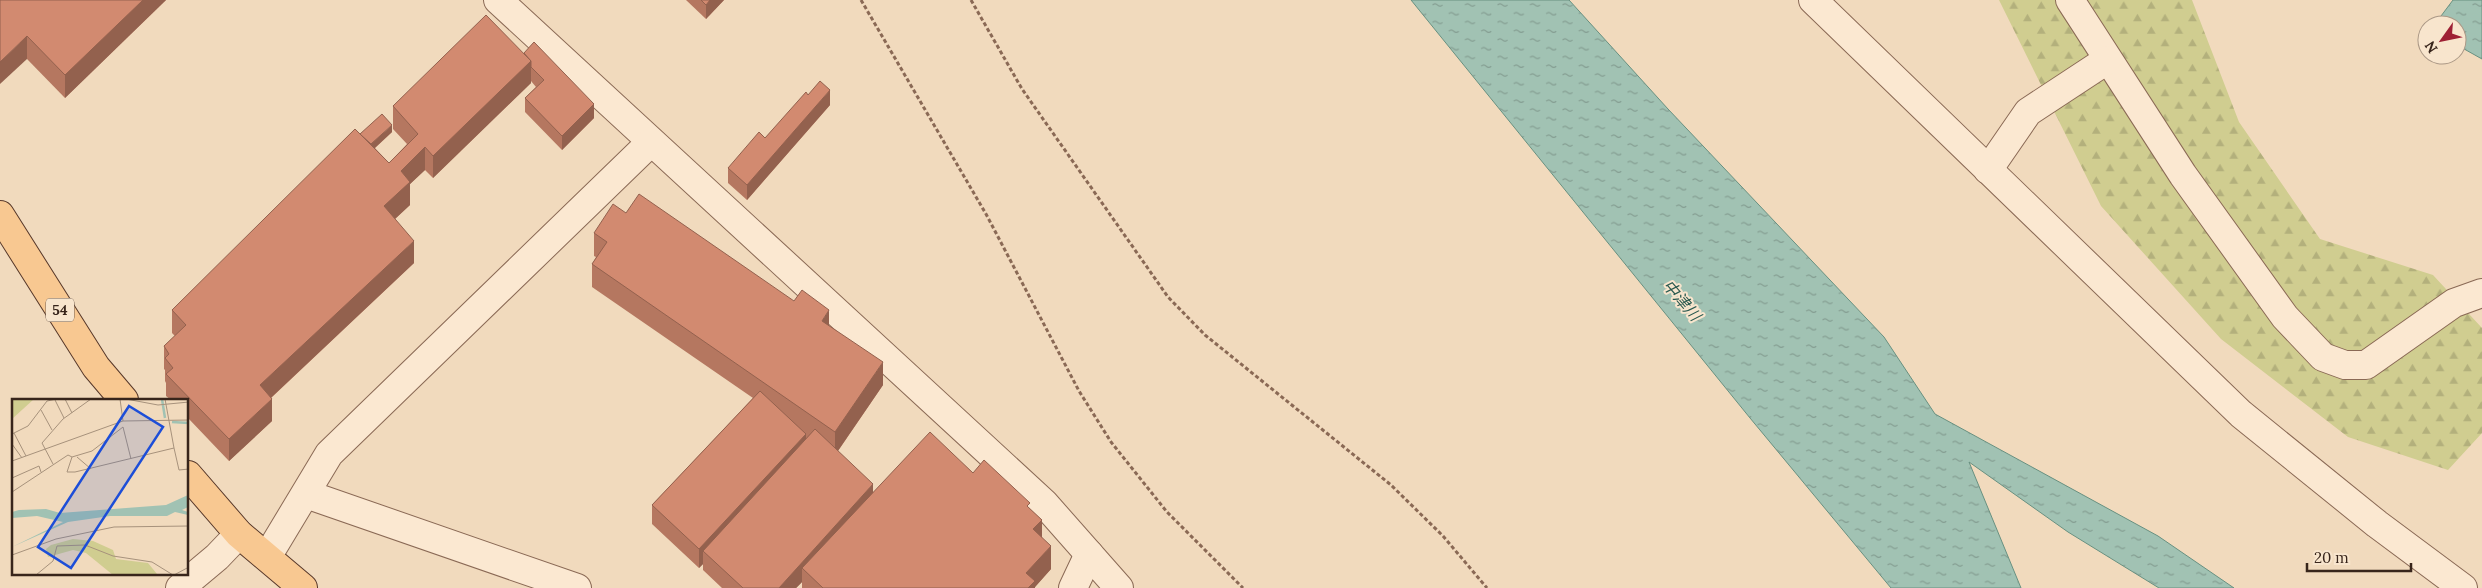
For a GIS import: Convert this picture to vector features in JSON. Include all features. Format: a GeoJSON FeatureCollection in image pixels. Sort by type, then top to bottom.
{"type":"FeatureCollection","features":[{"type":"Feature","properties":{"kind":"main road","name":"54"},"geometry":{"type":"LineString","coordinates":[[0,215],[96,367],[123,399]]}},
{"type":"Feature","properties":{"kind":"main road"},"geometry":{"type":"LineString","coordinates":[[189,476],[239,534],[304,588]]}},
{"type":"Feature","properties":{"kind":"street"},"geometry":{"type":"LineString","coordinates":[[498,0],[1044,503],[1119,588]]}},
{"type":"Feature","properties":{"kind":"street"},"geometry":{"type":"LineString","coordinates":[[1813,0],[2240,414],[2377,524],[2463,588]]}},
{"type":"Feature","properties":{"kind":"street"},"geometry":{"type":"LineString","coordinates":[[2070,0],[2183,175],[2285,318],[2323,357],[2345,365],[2366,365],[2454,303],[2482,293]]}},
{"type":"Feature","properties":{"kind":"street"},"geometry":{"type":"LineString","coordinates":[[1988,170],[2028,112],[2108,60]]}},
{"type":"Feature","properties":{"kind":"street"},"geometry":{"type":"LineString","coordinates":[[267,557],[329,454],[651,142]]}},
{"type":"Feature","properties":{"kind":"street"},"geometry":{"type":"LineString","coordinates":[[306,494],[577,588]]}},
{"type":"Feature","properties":{"kind":"street"},"geometry":{"type":"LineString","coordinates":[[180,588],[217,557],[239,534]]}},
{"type":"Feature","properties":{"kind":"street"},"geometry":{"type":"LineString","coordinates":[[1073,588],[1089,554]]}},
{"type":"Feature","properties":{"kind":"path"},"geometry":{"type":"LineString","coordinates":[[861,0],[986,214],[1079,391],[1111,442],[1167,512],[1243,588]]}},
{"type":"Feature","properties":{"kind":"path"},"geometry":{"type":"LineString","coordinates":[[971,0],[1022,89],[1168,298],[1205,335],[1391,485],[1443,536],[1487,588]]}},
{"type":"Feature","properties":{"kind":"green space"},"geometry":{"type":"Polygon","coordinates":[[[1999,0],[2192,0],[2239,122],[2320,239],[2433,275],[2482,328],[2482,433],[2448,470],[2348,437],[2221,339],[2101,206],[1999,0]]]}},
{"type":"Feature","properties":{"kind":"water","name":"中津川"},"geometry":{"type":"Polygon","coordinates":[[[1411,0],[1569,0],[1668,109],[1884,337],[1935,414],[2158,536],[2234,588],[2159,588],[2068,532],[1969,462],[2021,588],[1891,588],[1750,418],[1411,0]]]}},
{"type":"Feature","properties":{"kind":"water"},"geometry":{"type":"Polygon","coordinates":[[[2453,0],[2482,0],[2482,59],[2467,51],[2467,15],[2442,15],[2453,0]]]}},
{"type":"Feature","properties":{"kind":"building"},"geometry":{"type":"Polygon","coordinates":[[[0,0],[143,0],[65,75],[27,36],[0,62],[0,0]]]}},
{"type":"Feature","properties":{"kind":"building"},"geometry":{"type":"Polygon","coordinates":[[[701,0],[710,0],[706,5],[701,0]]]}},
{"type":"Feature","properties":{"kind":"building"},"geometry":{"type":"Polygon","coordinates":[[[486,15],[531,61],[433,156],[425,147],[401,171],[410,182],[384,206],[414,241],[260,385],[272,399],[229,439],[166,374],[173,368],[165,358],[169,354],[164,346],[186,325],[172,310],[355,129],[389,163],[418,134],[393,106],[486,15]]]}},
{"type":"Feature","properties":{"kind":"building"},"geometry":{"type":"Polygon","coordinates":[[[534,42],[594,104],[562,136],[525,98],[544,80],[531,67],[531,61],[524,53],[534,42]]]}},
{"type":"Feature","properties":{"kind":"building"},"geometry":{"type":"Polygon","coordinates":[[[820,81],[830,90],[747,185],[728,168],[759,132],[765,138],[806,92],[808,95],[820,81]]]}},
{"type":"Feature","properties":{"kind":"building"},"geometry":{"type":"Polygon","coordinates":[[[382,114],[392,125],[371,144],[360,134],[382,114]]]}},
{"type":"Feature","properties":{"kind":"building"},"geometry":{"type":"Polygon","coordinates":[[[639,194],[794,301],[802,290],[829,310],[822,321],[883,362],[835,432],[592,264],[607,242],[594,233],[613,204],[626,213],[639,194]]]}},
{"type":"Feature","properties":{"kind":"building"},"geometry":{"type":"Polygon","coordinates":[[[760,391],[806,434],[699,549],[652,505],[760,391]]]}},
{"type":"Feature","properties":{"kind":"building"},"geometry":{"type":"Polygon","coordinates":[[[815,429],[873,484],[779,588],[743,588],[703,551],[815,429]]]}},
{"type":"Feature","properties":{"kind":"building"},"geometry":{"type":"Polygon","coordinates":[[[930,432],[973,473],[984,460],[1030,503],[1027,506],[1042,520],[1033,529],[1051,546],[1026,573],[1035,581],[1028,588],[823,588],[802,568],[930,432]]]}}]}
